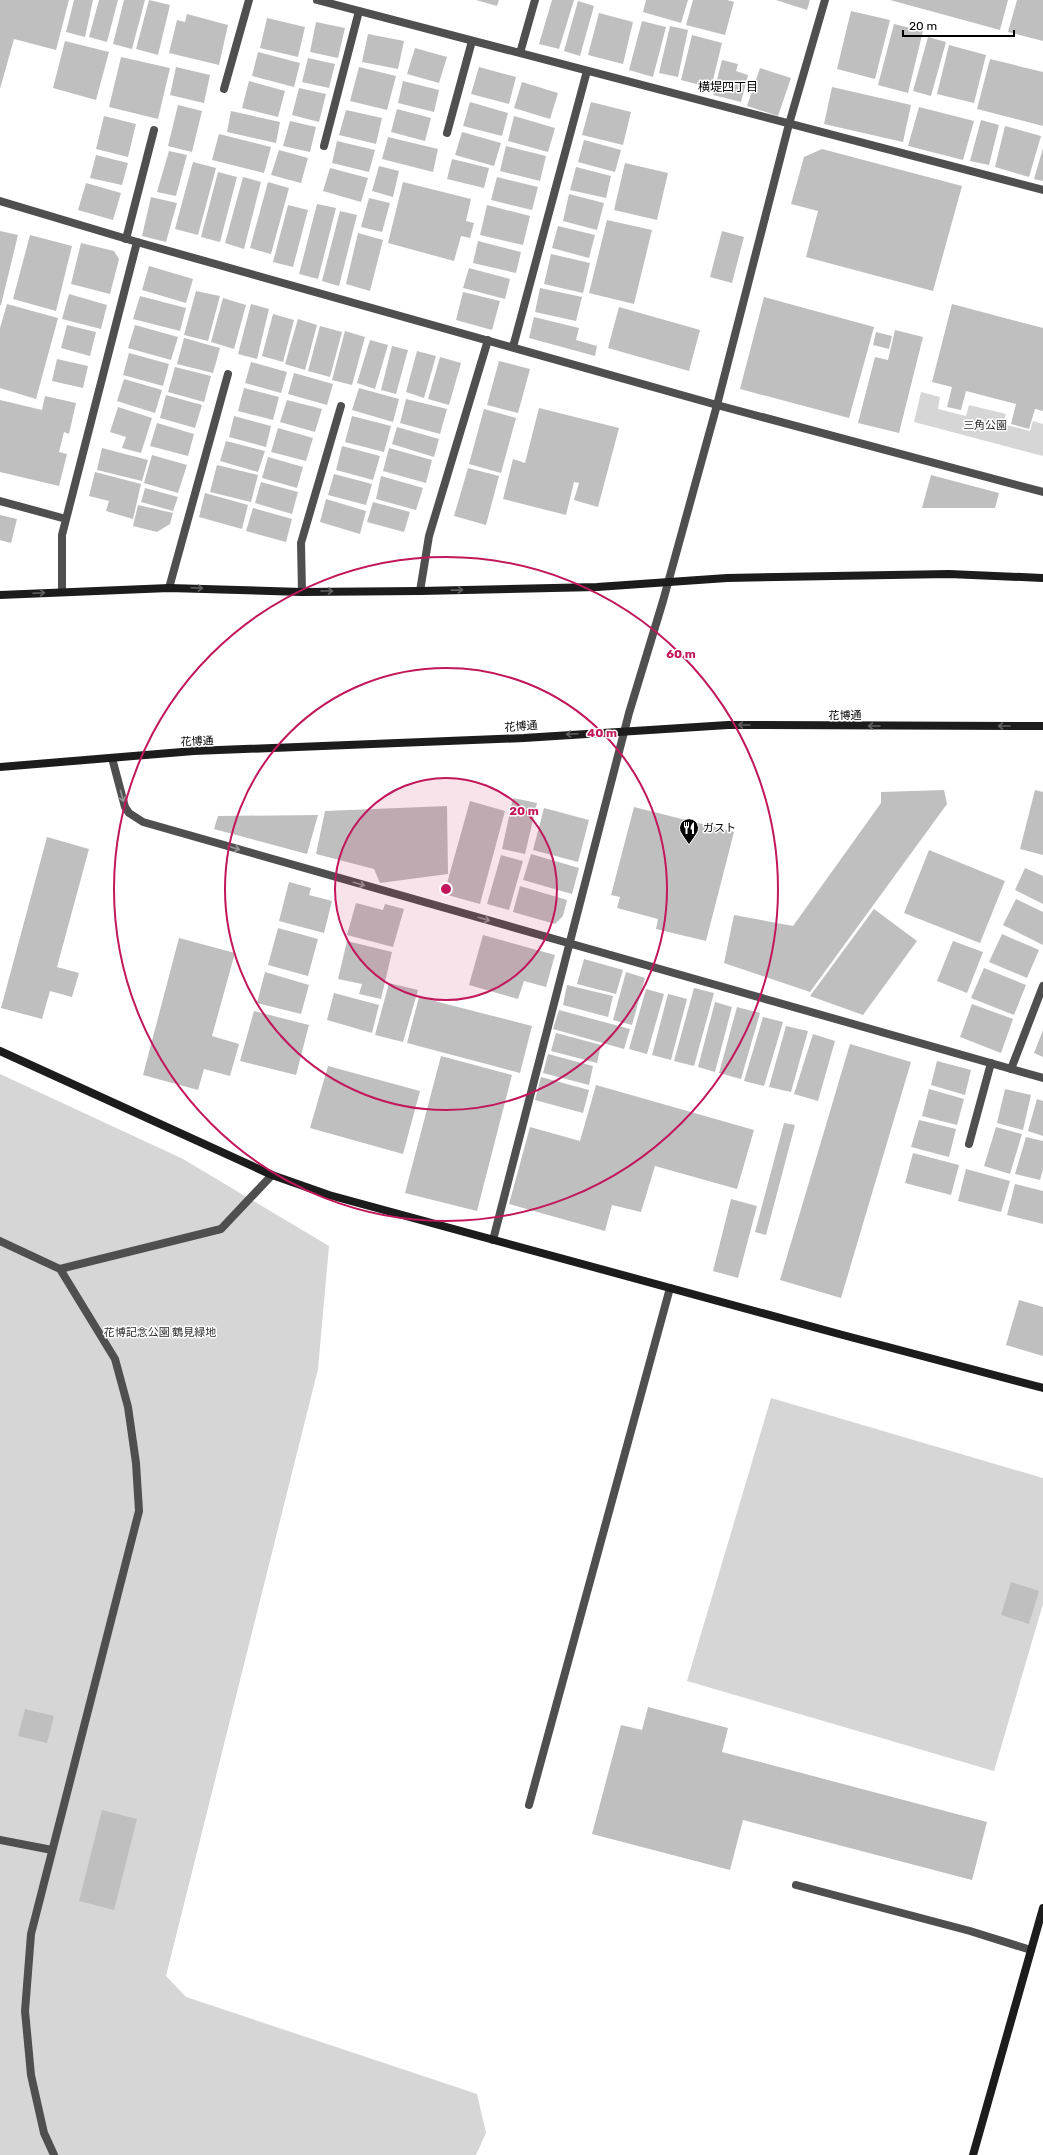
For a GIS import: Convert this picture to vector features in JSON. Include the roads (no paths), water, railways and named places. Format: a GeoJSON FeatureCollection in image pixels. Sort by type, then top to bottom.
{"type":"FeatureCollection","features":[{"type":"Feature","properties":{"kind":"street"},"geometry":{"type":"LineString","coordinates":[[224,89],[249,0]]}},
{"type":"Feature","properties":{"kind":"street"},"geometry":{"type":"LineString","coordinates":[[317,0],[1043,190]]}},
{"type":"Feature","properties":{"kind":"street"},"geometry":{"type":"LineString","coordinates":[[520,54],[535,0]]}},
{"type":"Feature","properties":{"kind":"street"},"geometry":{"type":"LineString","coordinates":[[493,1240],[625,731],[717,405],[789,124],[825,0]]}},
{"type":"Feature","properties":{"kind":"street"},"geometry":{"type":"LineString","coordinates":[[324,146],[359,11]]}},
{"type":"Feature","properties":{"kind":"street"},"geometry":{"type":"LineString","coordinates":[[447,133],[472,41]]}},
{"type":"Feature","properties":{"kind":"street"},"geometry":{"type":"LineString","coordinates":[[513,348],[587,71]]}},
{"type":"Feature","properties":{"kind":"street"},"geometry":{"type":"LineString","coordinates":[[126,239],[154,130]]}},
{"type":"Feature","properties":{"kind":"street"},"geometry":{"type":"LineString","coordinates":[[0,201],[126,239],[717,405],[1043,492]]}},
{"type":"Feature","properties":{"kind":"street"},"geometry":{"type":"LineString","coordinates":[[62,592],[62,535],[137,242]]}},
{"type":"Feature","properties":{"kind":"street"},"geometry":{"type":"LineString","coordinates":[[420,591],[429,536],[488,340]]}},
{"type":"Feature","properties":{"kind":"street"},"geometry":{"type":"LineString","coordinates":[[169,588],[228,374]]}},
{"type":"Feature","properties":{"kind":"street"},"geometry":{"type":"LineString","coordinates":[[302,592],[301,543],[341,406]]}},
{"type":"Feature","properties":{"kind":"street"},"geometry":{"type":"LineString","coordinates":[[0,502],[66,520]]}},
{"type":"Feature","properties":{"kind":"street"},"geometry":{"type":"LineString","coordinates":[[0,595],[169,588],[302,592],[420,591],[597,587],[668,581],[949,574],[1043,578]]}},
{"type":"Feature","properties":{"kind":"street","name":"花博通"},"geometry":{"type":"LineString","coordinates":[[0,767],[194,752],[524,738],[728,725],[1043,726]]}},
{"type":"Feature","properties":{"kind":"street"},"geometry":{"type":"LineString","coordinates":[[112,758],[125,807],[129,813],[143,822],[1043,1078]]}},
{"type":"Feature","properties":{"kind":"street"},"geometry":{"type":"LineString","coordinates":[[1011,1069],[1043,986]]}},
{"type":"Feature","properties":{"kind":"street"},"geometry":{"type":"LineString","coordinates":[[0,1051],[272,1175],[329,1195],[1043,1388]]}},
{"type":"Feature","properties":{"kind":"street"},"geometry":{"type":"LineString","coordinates":[[970,1144],[991,1063]]}},
{"type":"Feature","properties":{"kind":"street"},"geometry":{"type":"LineString","coordinates":[[60,1269],[221,1229],[272,1175]]}},
{"type":"Feature","properties":{"kind":"street"},"geometry":{"type":"LineString","coordinates":[[0,1241],[60,1269],[115,1359],[128,1407],[136,1463],[138,1510],[31,1934],[25,2011],[31,2075],[44,2133],[54,2155]]}},
{"type":"Feature","properties":{"kind":"street"},"geometry":{"type":"LineString","coordinates":[[529,1805],[670,1288]]}},
{"type":"Feature","properties":{"kind":"street"},"geometry":{"type":"LineString","coordinates":[[0,1840],[52,1850]]}},
{"type":"Feature","properties":{"kind":"street"},"geometry":{"type":"LineString","coordinates":[[796,1885],[970,1931],[1031,1950]]}},
{"type":"Feature","properties":{"kind":"street"},"geometry":{"type":"LineString","coordinates":[[973,2155],[1043,1908]]}},
{"type":"Feature","properties":{"kind":"place","name":"ガスト"},"geometry":{"type":"Point","coordinates":[689,845]}},
{"type":"Feature","properties":{"kind":"district","name":"横堤四丁目"},"geometry":{"type":"Point","coordinates":[728,87]}},
{"type":"Feature","properties":{"kind":"park label","name":"三角公園"},"geometry":{"type":"Point","coordinates":[985,425]}},
{"type":"Feature","properties":{"kind":"park label","name":"花博記念公園 鶴見緑地"},"geometry":{"type":"Point","coordinates":[160,1332]}}]}
